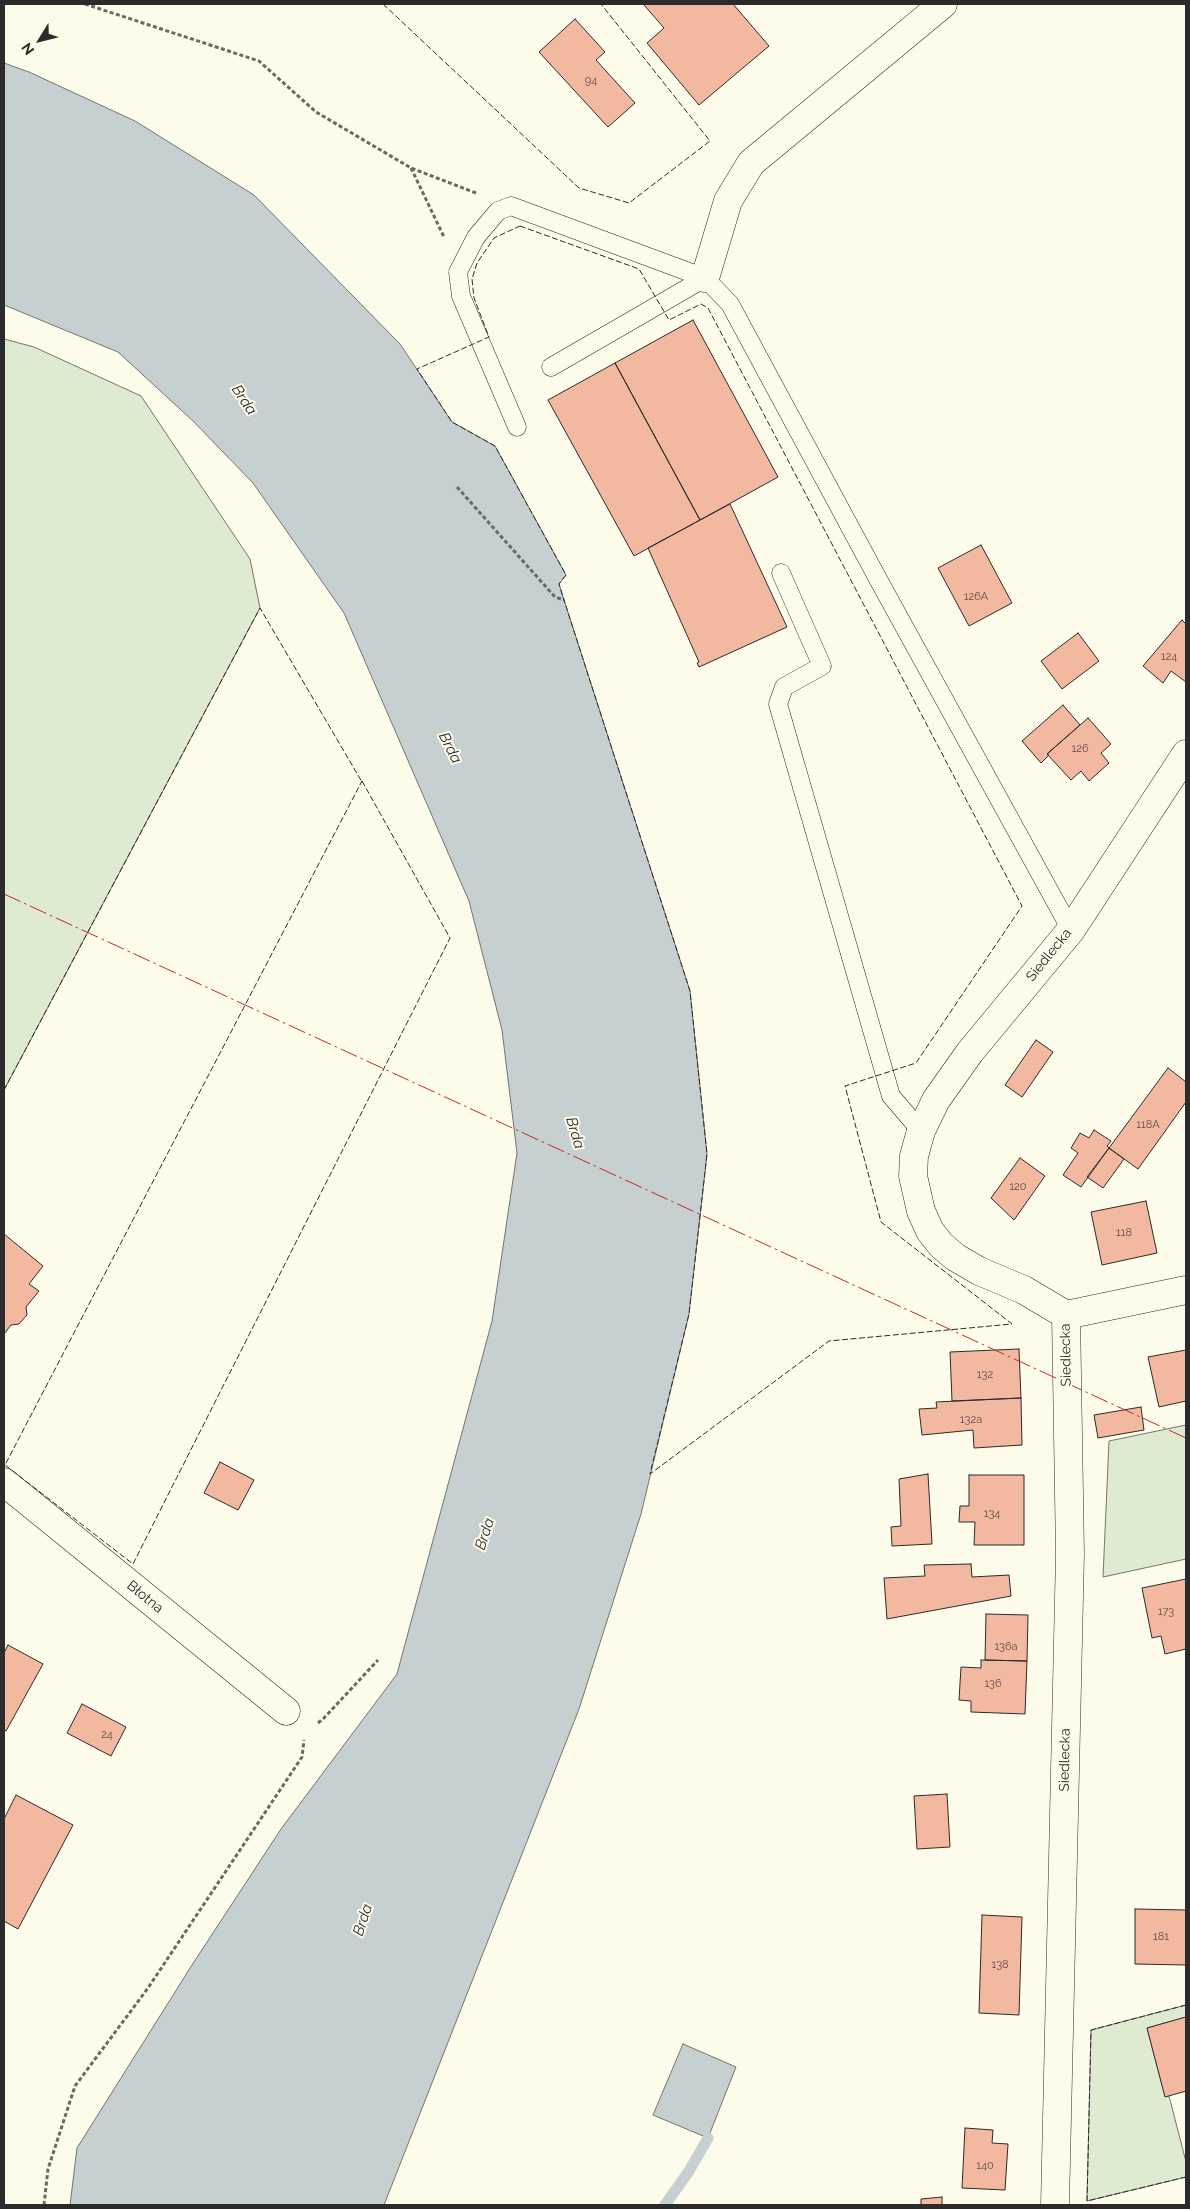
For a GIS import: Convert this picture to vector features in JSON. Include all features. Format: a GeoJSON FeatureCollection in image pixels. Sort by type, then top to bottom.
{"type":"FeatureCollection","features":[{"type":"Feature","properties":{"kind":"street"},"geometry":{"type":"LineString","coordinates":[[704,278],[728,201],[750,162],[943,4]]}},
{"type":"Feature","properties":{"kind":"street","name":"Siedlecka"},"geometry":{"type":"LineString","coordinates":[[1186,754],[1071,930],[970,1052],[936,1100],[921,1130],[914,1156],[913,1176],[921,1211],[930,1231],[941,1245],[955,1257],[979,1271],[1024,1290],[1066,1315],[1186,1290]]}},
{"type":"Feature","properties":{"kind":"street","name":"Siedlecka"},"geometry":{"type":"LineString","coordinates":[[1055,2205],[1070,1554],[1066,1315]]}},
{"type":"Feature","properties":{"kind":"street","name":"Błotna"},"geometry":{"type":"LineString","coordinates":[[4,1482],[286,1712]]}},
{"type":"Feature","properties":{"kind":"lane"},"geometry":{"type":"LineString","coordinates":[[517,427],[461,296],[459,270],[476,237],[498,211],[511,206],[704,278],[730,304],[878,579],[1071,930]]}},
{"type":"Feature","properties":{"kind":"lane"},"geometry":{"type":"LineString","coordinates":[[551,367],[704,278]]}},
{"type":"Feature","properties":{"kind":"lane"},"geometry":{"type":"LineString","coordinates":[[782,573],[822,666],[784,687],[778,704],[891,1096],[921,1130]]}},
{"type":"Feature","properties":{"kind":"path"},"geometry":{"type":"LineString","coordinates":[[85,4],[259,61],[316,112],[411,168],[511,206]]}},
{"type":"Feature","properties":{"kind":"path"},"geometry":{"type":"LineString","coordinates":[[411,168],[459,270]]}},
{"type":"Feature","properties":{"kind":"path"},"geometry":{"type":"LineString","coordinates":[[457,487],[556,597],[564,600]]}},
{"type":"Feature","properties":{"kind":"path"},"geometry":{"type":"LineString","coordinates":[[304,1731],[324,1718],[378,1660]]}},
{"type":"Feature","properties":{"kind":"path"},"geometry":{"type":"LineString","coordinates":[[44,2205],[48,2169],[75,2086],[148,1988],[302,1757],[304,1731],[286,1712]]}},
{"type":"Feature","properties":{"kind":"green space"},"geometry":{"type":"Polygon","coordinates":[[[4,339],[34,347],[141,396],[250,559],[260,608],[4,1090],[4,339]]]}},
{"type":"Feature","properties":{"kind":"green space"},"geometry":{"type":"Polygon","coordinates":[[[1186,1425],[1186,1559],[1103,1577],[1109,1441],[1186,1425]]]}},
{"type":"Feature","properties":{"kind":"green space"},"geometry":{"type":"Polygon","coordinates":[[[1186,2005],[1186,2017],[1147,2028],[1165,2096],[1169,2096],[1186,2162],[1186,2177],[1087,2201],[1091,2030],[1186,2005]]]}},
{"type":"Feature","properties":{"kind":"water","name":"Brda"},"geometry":{"type":"Polygon","coordinates":[[[4,63],[29,72],[135,121],[254,195],[400,344],[452,422],[495,446],[566,575],[559,584],[690,991],[707,1154],[689,1314],[641,1514],[579,1709],[384,2205],[70,2205],[77,2148],[192,1965],[281,1829],[397,1674],[492,1321],[517,1153],[502,1030],[469,901],[344,613],[253,483],[193,421],[118,352],[4,305],[4,63]]]}},
{"type":"Feature","properties":{"kind":"water"},"geometry":{"type":"Polygon","coordinates":[[[683,2044],[736,2067],[708,2138],[653,2115],[683,2044]]]}},
{"type":"Feature","properties":{"kind":"building"},"geometry":{"type":"Polygon","coordinates":[[[645,4],[733,4],[769,46],[699,105],[647,43],[664,28],[645,4]]]}},
{"type":"Feature","properties":{"kind":"building"},"geometry":{"type":"Polygon","coordinates":[[[575,19],[605,52],[596,60],[635,103],[608,127],[539,52],[575,19]]]}},
{"type":"Feature","properties":{"kind":"building"},"geometry":{"type":"Polygon","coordinates":[[[693,320],[778,477],[700,520],[615,363],[693,320]]]}},
{"type":"Feature","properties":{"kind":"building"},"geometry":{"type":"Polygon","coordinates":[[[615,363],[700,520],[634,556],[548,400],[615,363]]]}},
{"type":"Feature","properties":{"kind":"building"},"geometry":{"type":"Polygon","coordinates":[[[730,504],[787,627],[699,667],[697,663],[699,662],[648,548],[730,504]]]}},
{"type":"Feature","properties":{"kind":"building"},"geometry":{"type":"Polygon","coordinates":[[[981,545],[1012,603],[969,626],[938,568],[981,545]]]}},
{"type":"Feature","properties":{"kind":"building"},"geometry":{"type":"Polygon","coordinates":[[[1182,620],[1186,624],[1186,682],[1171,671],[1163,683],[1143,666],[1182,620]]]}},
{"type":"Feature","properties":{"kind":"building"},"geometry":{"type":"Polygon","coordinates":[[[1078,633],[1099,661],[1062,689],[1041,661],[1078,633]]]}},
{"type":"Feature","properties":{"kind":"building"},"geometry":{"type":"Polygon","coordinates":[[[1063,705],[1080,725],[1047,754],[1049,755],[1041,763],[1022,741],[1063,705]]]}},
{"type":"Feature","properties":{"kind":"building"},"geometry":{"type":"Polygon","coordinates":[[[1088,718],[1111,744],[1101,753],[1109,763],[1089,781],[1081,771],[1071,780],[1047,754],[1088,718]]]}},
{"type":"Feature","properties":{"kind":"building"},"geometry":{"type":"Polygon","coordinates":[[[1036,1040],[1053,1052],[1022,1097],[1005,1085],[1036,1040]]]}},
{"type":"Feature","properties":{"kind":"building"},"geometry":{"type":"Polygon","coordinates":[[[1168,1068],[1186,1082],[1186,1102],[1138,1169],[1109,1148],[1168,1068]]]}},
{"type":"Feature","properties":{"kind":"building"},"geometry":{"type":"Polygon","coordinates":[[[1094,1130],[1111,1141],[1107,1146],[1109,1148],[1081,1187],[1063,1175],[1078,1153],[1071,1148],[1080,1133],[1089,1138],[1094,1130]]]}},
{"type":"Feature","properties":{"kind":"building"},"geometry":{"type":"Polygon","coordinates":[[[1109,1148],[1124,1159],[1103,1188],[1087,1177],[1109,1148]]]}},
{"type":"Feature","properties":{"kind":"building"},"geometry":{"type":"Polygon","coordinates":[[[1020,1158],[1045,1176],[1014,1220],[991,1198],[1020,1158]]]}},
{"type":"Feature","properties":{"kind":"building"},"geometry":{"type":"Polygon","coordinates":[[[1146,1201],[1157,1253],[1102,1265],[1091,1212],[1146,1201]]]}},
{"type":"Feature","properties":{"kind":"building"},"geometry":{"type":"Polygon","coordinates":[[[4,1234],[43,1266],[29,1284],[39,1291],[26,1307],[27,1315],[19,1324],[11,1325],[4,1334],[4,1234]]]}},
{"type":"Feature","properties":{"kind":"building"},"geometry":{"type":"Polygon","coordinates":[[[1019,1349],[1021,1398],[952,1401],[950,1352],[1019,1349]]]}},
{"type":"Feature","properties":{"kind":"building"},"geometry":{"type":"Polygon","coordinates":[[[1186,1350],[1186,1401],[1159,1407],[1148,1357],[1186,1350]]]}},
{"type":"Feature","properties":{"kind":"building"},"geometry":{"type":"Polygon","coordinates":[[[1021,1398],[1022,1445],[974,1448],[973,1430],[922,1435],[919,1409],[937,1408],[936,1402],[1021,1398]]]}},
{"type":"Feature","properties":{"kind":"building"},"geometry":{"type":"Polygon","coordinates":[[[1141,1407],[1144,1430],[1098,1438],[1094,1415],[1141,1407]]]}},
{"type":"Feature","properties":{"kind":"building"},"geometry":{"type":"Polygon","coordinates":[[[220,1462],[254,1480],[238,1510],[204,1493],[220,1462]]]}},
{"type":"Feature","properties":{"kind":"building"},"geometry":{"type":"Polygon","coordinates":[[[928,1474],[932,1544],[892,1546],[891,1527],[901,1526],[899,1479],[928,1474]]]}},
{"type":"Feature","properties":{"kind":"building"},"geometry":{"type":"Polygon","coordinates":[[[969,1475],[1024,1475],[1024,1545],[974,1545],[975,1522],[959,1522],[960,1506],[969,1506],[969,1475]]]}},
{"type":"Feature","properties":{"kind":"building"},"geometry":{"type":"Polygon","coordinates":[[[971,1564],[972,1577],[1009,1575],[1011,1596],[887,1619],[884,1578],[925,1576],[924,1565],[971,1564]]]}},
{"type":"Feature","properties":{"kind":"building"},"geometry":{"type":"Polygon","coordinates":[[[1186,1579],[1186,1649],[1165,1654],[1161,1636],[1152,1638],[1142,1588],[1186,1579]]]}},
{"type":"Feature","properties":{"kind":"building"},"geometry":{"type":"Polygon","coordinates":[[[986,1614],[1028,1615],[1027,1661],[985,1660],[986,1614]]]}},
{"type":"Feature","properties":{"kind":"building"},"geometry":{"type":"Polygon","coordinates":[[[8,1645],[43,1664],[6,1731],[4,1730],[4,1653],[8,1645]]]}},
{"type":"Feature","properties":{"kind":"building"},"geometry":{"type":"Polygon","coordinates":[[[981,1660],[1027,1661],[1025,1714],[971,1712],[971,1701],[959,1700],[961,1667],[981,1668],[981,1660]]]}},
{"type":"Feature","properties":{"kind":"building"},"geometry":{"type":"Polygon","coordinates":[[[82,1704],[126,1727],[111,1756],[67,1733],[82,1704]]]}},
{"type":"Feature","properties":{"kind":"building"},"geometry":{"type":"Polygon","coordinates":[[[947,1794],[950,1847],[917,1849],[914,1796],[947,1794]]]}},
{"type":"Feature","properties":{"kind":"building"},"geometry":{"type":"Polygon","coordinates":[[[16,1795],[73,1825],[18,1929],[4,1921],[4,1819],[16,1795]]]}},
{"type":"Feature","properties":{"kind":"building"},"geometry":{"type":"Polygon","coordinates":[[[1135,1909],[1186,1910],[1186,1965],[1135,1964],[1135,1909]]]}},
{"type":"Feature","properties":{"kind":"building"},"geometry":{"type":"Polygon","coordinates":[[[982,1915],[1022,1917],[1019,2015],[979,2013],[982,1915]]]}},
{"type":"Feature","properties":{"kind":"building"},"geometry":{"type":"Polygon","coordinates":[[[1186,2017],[1186,2091],[1165,2097],[1147,2028],[1186,2017]]]}},
{"type":"Feature","properties":{"kind":"building"},"geometry":{"type":"Polygon","coordinates":[[[965,2128],[993,2130],[992,2143],[1008,2144],[1005,2190],[962,2188],[965,2128]]]}},
{"type":"Feature","properties":{"kind":"building"},"geometry":{"type":"Polygon","coordinates":[[[942,2197],[942,2205],[921,2205],[921,2199],[942,2197]]]}},
{"type":"Feature","properties":{"kind":"waterway"},"geometry":{"type":"LineString","coordinates":[[665,2205],[689,2171],[708,2138]]}},
{"type":"Feature","properties":{"kind":"fence"},"geometry":{"type":"LineString","coordinates":[[383,4],[579,188],[629,203],[710,141],[601,4]]}},
{"type":"Feature","properties":{"kind":"fence"},"geometry":{"type":"LineString","coordinates":[[520,226],[639,269],[669,320],[701,304],[708,308],[1022,906],[916,1063],[845,1086],[881,1222],[1012,1324],[829,1341],[650,1474],[689,1314],[707,1154],[690,991],[559,584],[566,575],[495,446],[452,422],[417,369],[489,337],[474,298],[472,279],[477,263],[494,238],[520,226]]}},
{"type":"Feature","properties":{"kind":"fence"},"geometry":{"type":"LineString","coordinates":[[4,1090],[260,608],[362,782]]}},
{"type":"Feature","properties":{"kind":"fence"},"geometry":{"type":"LineString","coordinates":[[362,781],[450,938],[133,1564],[5,1465],[362,781]]}},
{"type":"Feature","properties":{"kind":"fence"},"geometry":{"type":"LineString","coordinates":[[1186,2005],[1091,2030],[1087,2201],[1186,2177]]}},
{"type":"Feature","properties":{"kind":"power"},"geometry":{"type":"LineString","coordinates":[[4,894],[1186,1438]]}}]}
